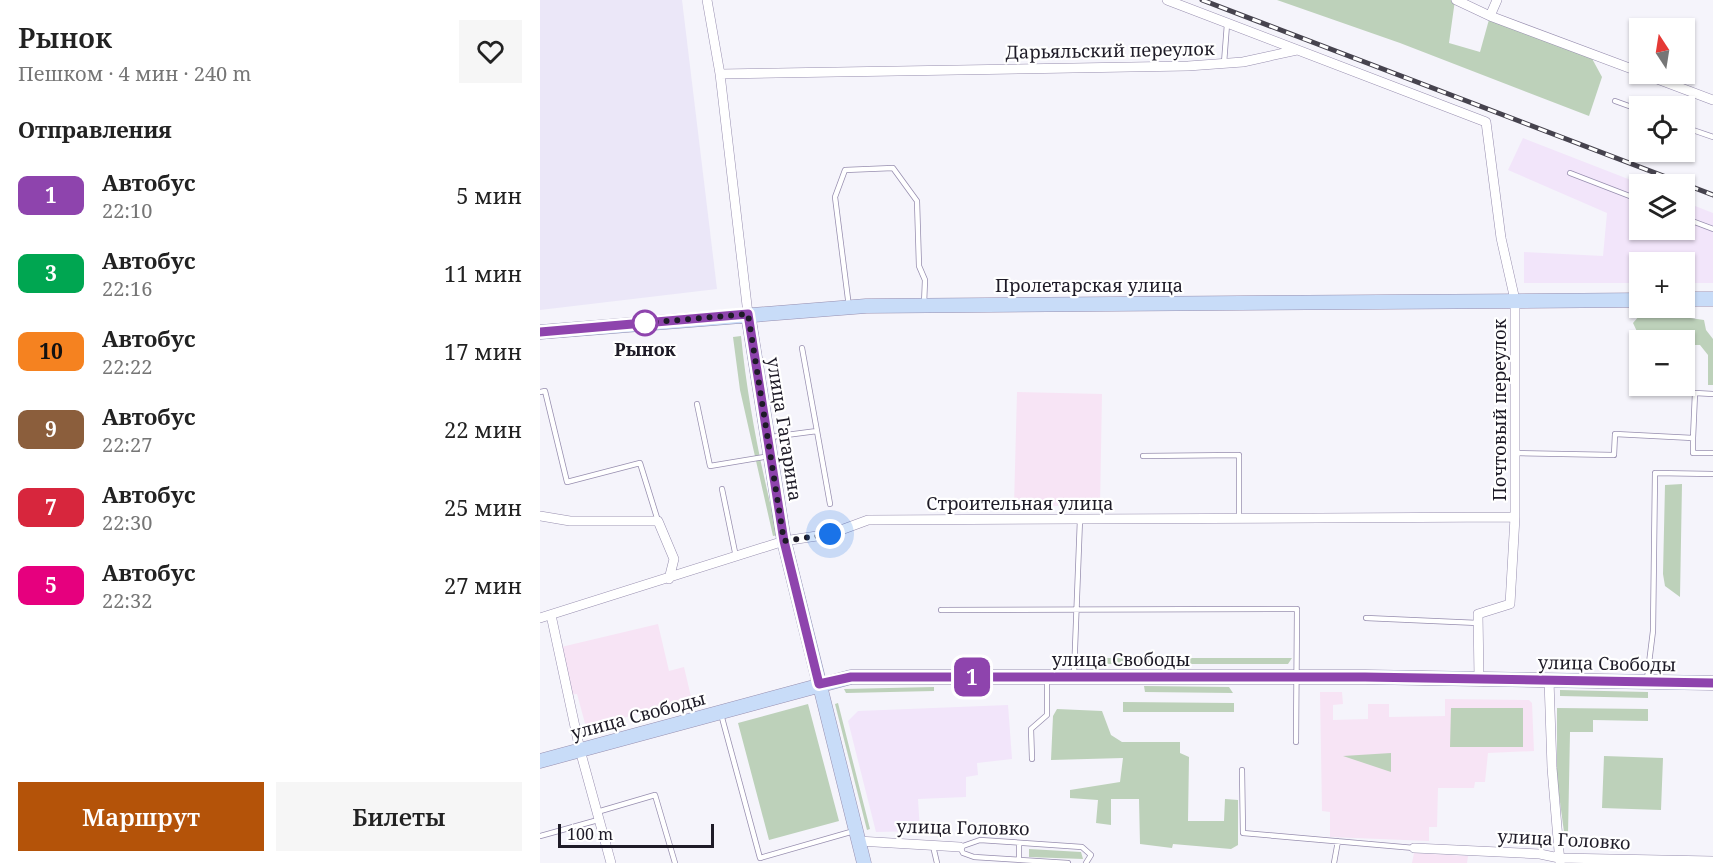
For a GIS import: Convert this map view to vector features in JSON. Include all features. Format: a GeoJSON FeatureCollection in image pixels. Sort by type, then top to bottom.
{"type":"FeatureCollection","features":[{"type":"Feature","properties":{"kind":"street"},"geometry":{"type":"LineString","coordinates":[[707,0],[720,74],[748,314]]}},
{"type":"Feature","properties":{"kind":"street"},"geometry":{"type":"LineString","coordinates":[[1167,0],[1297,50]]}},
{"type":"Feature","properties":{"kind":"street"},"geometry":{"type":"LineString","coordinates":[[1456,0],[1490,16],[1629,68]]}},
{"type":"Feature","properties":{"kind":"street"},"geometry":{"type":"LineString","coordinates":[[1490,16],[1497,0]]}},
{"type":"Feature","properties":{"kind":"street","name":"Дарьяльский переулок"},"geometry":{"type":"LineString","coordinates":[[720,74],[1224,63],[1243,62],[1297,50]]}},
{"type":"Feature","properties":{"kind":"street","name":"Почтовый переулок"},"geometry":{"type":"LineString","coordinates":[[1297,50],[1486,122],[1501,238],[1515,300],[1515,517],[1510,604],[1478,614],[1478,623]]}},
{"type":"Feature","properties":{"kind":"street"},"geometry":{"type":"LineString","coordinates":[[1671,84],[1713,100]]}},
{"type":"Feature","properties":{"kind":"street"},"geometry":{"type":"LineString","coordinates":[[1695,299],[1713,299]]}},
{"type":"Feature","properties":{"kind":"street","name":"Пролетарская улица"},"geometry":{"type":"LineString","coordinates":[[540,332],[748,314],[924,304],[1629,300]]}},
{"type":"Feature","properties":{"kind":"street","name":"улица Гагарина"},"geometry":{"type":"LineString","coordinates":[[748,314],[784,541],[864,863]]}},
{"type":"Feature","properties":{"kind":"street"},"geometry":{"type":"LineString","coordinates":[[540,516],[570,521],[658,521],[674,559],[669,579]]}},
{"type":"Feature","properties":{"kind":"street","name":"Строительная улица"},"geometry":{"type":"LineString","coordinates":[[540,618],[784,541],[830,534],[868,520],[1515,517]]}},
{"type":"Feature","properties":{"kind":"street"},"geometry":{"type":"LineString","coordinates":[[551,615],[580,750],[611,863]]}},
{"type":"Feature","properties":{"kind":"street"},"geometry":{"type":"LineString","coordinates":[[1478,623],[1479,678]]}},
{"type":"Feature","properties":{"kind":"street","name":"улица Свободы"},"geometry":{"type":"LineString","coordinates":[[540,761],[851,677],[1479,678],[1713,683]]}},
{"type":"Feature","properties":{"kind":"street"},"geometry":{"type":"LineString","coordinates":[[1549,680],[1552,768],[1559,860]]}},
{"type":"Feature","properties":{"kind":"street","name":"улица Головко"},"geometry":{"type":"LineString","coordinates":[[857,836],[933,846],[960,847]]}},
{"type":"Feature","properties":{"kind":"street","name":"улица Головко"},"geometry":{"type":"LineString","coordinates":[[1414,848],[1540,854],[1559,860],[1713,861]]}},
{"type":"Feature","properties":{"kind":"lane"},"geometry":{"type":"LineString","coordinates":[[1224,63],[1227,24]]}},
{"type":"Feature","properties":{"kind":"lane"},"geometry":{"type":"LineString","coordinates":[[1615,101],[1629,106]]}},
{"type":"Feature","properties":{"kind":"lane"},"geometry":{"type":"LineString","coordinates":[[1695,131],[1713,137]]}},
{"type":"Feature","properties":{"kind":"lane"},"geometry":{"type":"LineString","coordinates":[[849,307],[835,197],[845,170],[893,168],[917,201],[920,266],[925,280],[924,304]]}},
{"type":"Feature","properties":{"kind":"lane"},"geometry":{"type":"LineString","coordinates":[[1570,173],[1629,196]]}},
{"type":"Feature","properties":{"kind":"lane"},"geometry":{"type":"LineString","coordinates":[[1695,222],[1713,229]]}},
{"type":"Feature","properties":{"kind":"lane"},"geometry":{"type":"LineString","coordinates":[[802,348],[830,504]]}},
{"type":"Feature","properties":{"kind":"lane"},"geometry":{"type":"LineString","coordinates":[[540,392],[545,391],[567,482],[640,463],[658,521]]}},
{"type":"Feature","properties":{"kind":"lane"},"geometry":{"type":"LineString","coordinates":[[1713,394],[1695,393],[1693,438],[1693,453],[1713,453]]}},
{"type":"Feature","properties":{"kind":"lane"},"geometry":{"type":"LineString","coordinates":[[697,404],[711,466],[771,456]]}},
{"type":"Feature","properties":{"kind":"lane"},"geometry":{"type":"LineString","coordinates":[[768,438],[817,431]]}},
{"type":"Feature","properties":{"kind":"lane"},"geometry":{"type":"LineString","coordinates":[[1515,453],[1614,455],[1615,434],[1693,438]]}},
{"type":"Feature","properties":{"kind":"lane"},"geometry":{"type":"LineString","coordinates":[[1143,456],[1239,455],[1239,518]]}},
{"type":"Feature","properties":{"kind":"lane"},"geometry":{"type":"LineString","coordinates":[[1647,681],[1653,631],[1655,473],[1713,474]]}},
{"type":"Feature","properties":{"kind":"lane"},"geometry":{"type":"LineString","coordinates":[[722,489],[736,557]]}},
{"type":"Feature","properties":{"kind":"lane"},"geometry":{"type":"LineString","coordinates":[[1074,677],[1080,519]]}},
{"type":"Feature","properties":{"kind":"lane"},"geometry":{"type":"LineString","coordinates":[[941,610],[1296,609],[1296,742]]}},
{"type":"Feature","properties":{"kind":"lane"},"geometry":{"type":"LineString","coordinates":[[1366,618],[1478,623]]}},
{"type":"Feature","properties":{"kind":"lane"},"geometry":{"type":"LineString","coordinates":[[1032,759],[1031,729],[1047,715],[1047,677]]}},
{"type":"Feature","properties":{"kind":"lane"},"geometry":{"type":"LineString","coordinates":[[721,711],[761,861],[857,836]]}},
{"type":"Feature","properties":{"kind":"lane"},"geometry":{"type":"LineString","coordinates":[[1242,770],[1243,833],[1414,848]]}},
{"type":"Feature","properties":{"kind":"lane"},"geometry":{"type":"LineString","coordinates":[[540,836],[655,795],[675,863]]}},
{"type":"Feature","properties":{"kind":"lane","name":"улица Головко"},"geometry":{"type":"LineString","coordinates":[[960,847],[980,840],[1083,848],[1090,855],[1086,863]]}},
{"type":"Feature","properties":{"kind":"lane"},"geometry":{"type":"LineString","coordinates":[[1334,863],[1338,841]]}},
{"type":"Feature","properties":{"kind":"lane"},"geometry":{"type":"LineString","coordinates":[[1019,843],[1019,860]]}},
{"type":"Feature","properties":{"kind":"lane"},"geometry":{"type":"LineString","coordinates":[[933,846],[937,863]]}},
{"type":"Feature","properties":{"kind":"lane"},"geometry":{"type":"LineString","coordinates":[[960,847],[963,853],[974,857],[1068,863]]}},
{"type":"Feature","properties":{"kind":"shaded area"},"geometry":{"type":"Polygon","coordinates":[[[540,0],[682,0],[717,289],[540,310],[540,0]]]}},
{"type":"Feature","properties":{"kind":"shaded area"},"geometry":{"type":"Polygon","coordinates":[[[1523,138],[1629,179],[1629,240],[1695,240],[1695,206],[1713,213],[1713,283],[1695,283],[1695,252],[1629,252],[1629,283],[1524,283],[1524,252],[1603,256],[1607,213],[1508,170],[1523,138]]]}},
{"type":"Feature","properties":{"kind":"shaded area"},"geometry":{"type":"Polygon","coordinates":[[[1017,392],[1102,394],[1100,507],[1014,505],[1017,392]]]}},
{"type":"Feature","properties":{"kind":"shaded area"},"geometry":{"type":"Polygon","coordinates":[[[658,624],[669,671],[684,667],[692,701],[586,727],[577,694],[568,695],[557,648],[658,624]]]}},
{"type":"Feature","properties":{"kind":"shaded area"},"geometry":{"type":"Polygon","coordinates":[[[1320,692],[1342,692],[1343,704],[1333,705],[1333,720],[1368,719],[1368,704],[1389,704],[1389,717],[1445,716],[1445,699],[1529,700],[1532,703],[1534,751],[1488,753],[1485,782],[1475,782],[1474,788],[1438,788],[1437,827],[1429,827],[1429,841],[1330,837],[1330,812],[1322,811],[1320,692]]]}},
{"type":"Feature","properties":{"kind":"shaded area"},"geometry":{"type":"Polygon","coordinates":[[[1008,705],[1012,759],[977,763],[978,775],[966,777],[966,797],[918,799],[920,831],[876,832],[848,721],[858,711],[1008,705]]]}},
{"type":"Feature","properties":{"kind":"shaded area"},"geometry":{"type":"Polygon","coordinates":[[[1414,853],[1468,856],[1467,863],[1412,863],[1414,853]]]}},
{"type":"Feature","properties":{"kind":"green space"},"geometry":{"type":"Polygon","coordinates":[[[1277,0],[1455,0],[1449,43],[1480,52],[1490,16],[1589,53],[1602,77],[1589,116],[1400,43],[1277,0]]]}},
{"type":"Feature","properties":{"kind":"green space"},"geometry":{"type":"Polygon","coordinates":[[[1637,318],[1704,320],[1706,330],[1713,339],[1713,385],[1708,385],[1708,355],[1700,345],[1695,345],[1695,330],[1636,330],[1633,323],[1637,318]]]}},
{"type":"Feature","properties":{"kind":"green space"},"geometry":{"type":"Polygon","coordinates":[[[741,336],[756,436],[778,535],[773,536],[740,390],[733,337],[741,336]]]}},
{"type":"Feature","properties":{"kind":"green space"},"geometry":{"type":"Polygon","coordinates":[[[1682,484],[1680,597],[1665,586],[1663,574],[1665,485],[1682,484]]]}},
{"type":"Feature","properties":{"kind":"green space"},"geometry":{"type":"Polygon","coordinates":[[[1084,658],[1292,658],[1288,664],[1087,664],[1084,658]]]}},
{"type":"Feature","properties":{"kind":"green space"},"geometry":{"type":"Polygon","coordinates":[[[1144,686],[1229,687],[1233,693],[1145,692],[1144,686]]]}},
{"type":"Feature","properties":{"kind":"green space"},"geometry":{"type":"Polygon","coordinates":[[[934,687],[934,691],[846,693],[844,689],[934,687]]]}},
{"type":"Feature","properties":{"kind":"green space"},"geometry":{"type":"Polygon","coordinates":[[[1560,690],[1648,692],[1648,698],[1560,696],[1560,690]]]}},
{"type":"Feature","properties":{"kind":"green space"},"geometry":{"type":"Polygon","coordinates":[[[1123,702],[1234,703],[1234,712],[1123,712],[1123,702]]]}},
{"type":"Feature","properties":{"kind":"green space"},"geometry":{"type":"Polygon","coordinates":[[[838,703],[870,829],[867,830],[835,704],[838,703]]]}},
{"type":"Feature","properties":{"kind":"green space"},"geometry":{"type":"Polygon","coordinates":[[[808,704],[839,821],[769,840],[738,723],[808,704]]]}},
{"type":"Feature","properties":{"kind":"green space"},"geometry":{"type":"Polygon","coordinates":[[[1451,708],[1523,708],[1523,747],[1450,747],[1451,708]]]}},
{"type":"Feature","properties":{"kind":"green space"},"geometry":{"type":"Polygon","coordinates":[[[1557,708],[1648,709],[1648,721],[1593,720],[1593,732],[1570,732],[1568,835],[1564,832],[1557,780],[1557,708]]]}},
{"type":"Feature","properties":{"kind":"green space"},"geometry":{"type":"Polygon","coordinates":[[[1057,709],[1102,711],[1111,735],[1122,742],[1180,742],[1180,753],[1189,757],[1188,821],[1224,821],[1225,799],[1238,800],[1238,845],[1231,849],[1173,844],[1172,848],[1140,844],[1139,799],[1111,799],[1111,825],[1096,823],[1098,800],[1070,798],[1070,790],[1120,782],[1123,758],[1051,760],[1053,716],[1057,709]]]}},
{"type":"Feature","properties":{"kind":"green space"},"geometry":{"type":"Polygon","coordinates":[[[1391,753],[1391,772],[1343,756],[1391,753]]]}},
{"type":"Feature","properties":{"kind":"green space"},"geometry":{"type":"Polygon","coordinates":[[[1604,756],[1663,758],[1661,810],[1602,808],[1604,756]]]}},
{"type":"Feature","properties":{"kind":"green space"},"geometry":{"type":"Polygon","coordinates":[[[1029,849],[1081,852],[1083,859],[1029,857],[1029,849]]]}},
{"type":"Feature","properties":{"kind":"railway"},"geometry":{"type":"LineString","coordinates":[[1202,0],[1713,195]]}},
{"type":"Feature","properties":{"kind":"bus line","name":"1"},"geometry":{"type":"LineString","coordinates":[[540,332],[748,314],[784,541],[819,684],[851,677],[1365,677],[1713,683]]}},
{"type":"Feature","properties":{"kind":"place","name":"Рынок"},"geometry":{"type":"Point","coordinates":[645,323]}},
{"type":"Feature","properties":{"kind":"route"},"geometry":{"type":"LineString","coordinates":[[645,323],[748,314],[784,541],[830,534]]}}]}
